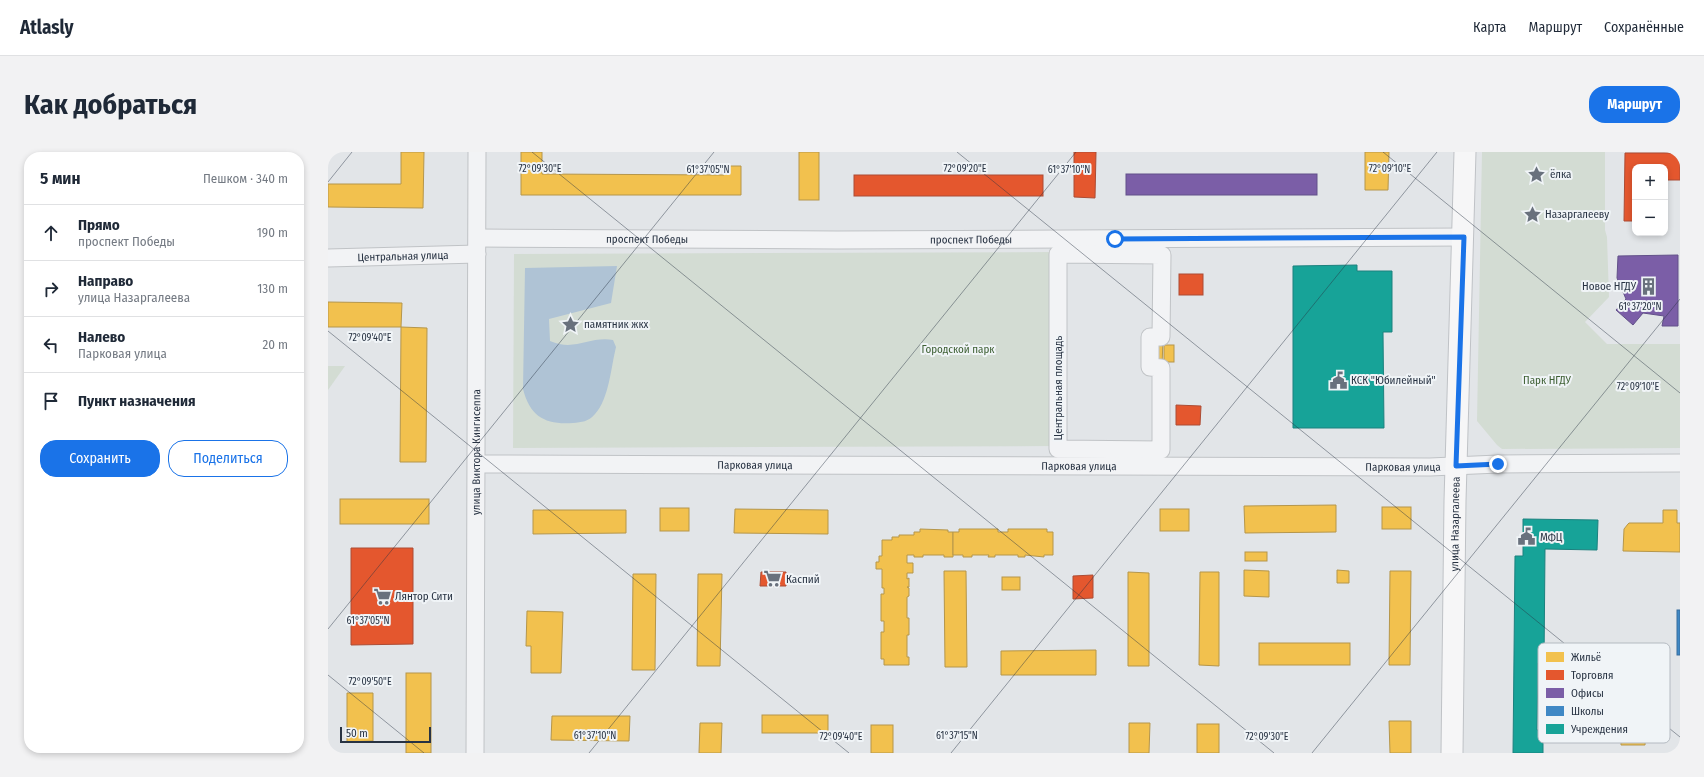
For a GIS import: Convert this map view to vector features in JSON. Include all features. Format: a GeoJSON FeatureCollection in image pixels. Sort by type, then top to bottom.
{"type":"FeatureCollection","features":[{"type":"Feature","properties":{"kind":"main road","name":"улица Назаргалеева"},"geometry":{"type":"LineString","coordinates":[[1452,753],[1456,466],[1464,237],[1465,152]]}},
{"type":"Feature","properties":{"kind":"street","name":"улица Виктора Кингисеппа"},"geometry":{"type":"LineString","coordinates":[[475,753],[477,152]]}},
{"type":"Feature","properties":{"kind":"street","name":"проспект Победы"},"geometry":{"type":"LineString","coordinates":[[477,246],[837,240],[1464,237]]}},
{"type":"Feature","properties":{"kind":"street","name":"Центральная улица"},"geometry":{"type":"LineString","coordinates":[[328,258],[477,246]]}},
{"type":"Feature","properties":{"kind":"street","name":"Центральная площадь"},"geometry":{"type":"LineString","coordinates":[[1058,254],[1162,255],[1161,337],[1150,337],[1150,367],[1161,368],[1161,450],[1058,450],[1058,254]]}},
{"type":"Feature","properties":{"kind":"street","name":"Парковая улица"},"geometry":{"type":"LineString","coordinates":[[477,464],[1422,467],[1498,464],[1680,463]]}},
{"type":"Feature","properties":{"kind":"green space","name":"Парк НГДУ"},"geometry":{"type":"Polygon","coordinates":[[[1482,152],[1605,152],[1605,230],[1607,237],[1609,297],[1585,322],[1607,344],[1680,344],[1680,448],[1502,449],[1477,421],[1482,152]]]}},
{"type":"Feature","properties":{"kind":"green space","name":"Городской парк"},"geometry":{"type":"Polygon","coordinates":[[[1057,252],[1056,446],[513,448],[514,254],[1057,252]]]}},
{"type":"Feature","properties":{"kind":"green space"},"geometry":{"type":"Polygon","coordinates":[[[328,366],[345,366],[328,390],[328,366]]]}},
{"type":"Feature","properties":{"kind":"water"},"geometry":{"type":"Polygon","coordinates":[[[617,266],[611,303],[549,319],[550,341],[559,344],[567,345],[604,339],[613,340],[616,347],[609,382],[600,408],[590,419],[585,421],[563,423],[547,421],[535,413],[526,399],[523,389],[525,268],[617,266]]]}},
{"type":"Feature","properties":{"kind":"building: Жильё"},"geometry":{"type":"Polygon","coordinates":[[[401,152],[424,152],[423,208],[328,207],[328,184],[401,184],[401,152]]]}},
{"type":"Feature","properties":{"kind":"building: Жильё"},"geometry":{"type":"Polygon","coordinates":[[[521,152],[542,152],[542,174],[724,175],[724,166],[741,166],[741,195],[521,195],[521,152]]]}},
{"type":"Feature","properties":{"kind":"building: Жильё"},"geometry":{"type":"Polygon","coordinates":[[[799,152],[819,152],[819,200],[799,200],[799,152]]]}},
{"type":"Feature","properties":{"kind":"building: Жильё"},"geometry":{"type":"Polygon","coordinates":[[[1365,152],[1389,152],[1388,190],[1365,190],[1365,152]]]}},
{"type":"Feature","properties":{"kind":"building: Жильё"},"geometry":{"type":"Polygon","coordinates":[[[328,302],[402,303],[401,327],[328,327],[328,302]]]}},
{"type":"Feature","properties":{"kind":"building: Жильё"},"geometry":{"type":"Polygon","coordinates":[[[401,327],[427,328],[426,462],[400,462],[401,327]]]}},
{"type":"Feature","properties":{"kind":"building: Жильё"},"geometry":{"type":"Polygon","coordinates":[[[1152,339],[1163,339],[1162,366],[1151,366],[1152,339]]]}},
{"type":"Feature","properties":{"kind":"building: Жильё"},"geometry":{"type":"Polygon","coordinates":[[[1164,345],[1174,345],[1174,362],[1164,362],[1164,345]]]}},
{"type":"Feature","properties":{"kind":"building: Жильё"},"geometry":{"type":"Polygon","coordinates":[[[340,499],[429,499],[429,524],[340,524],[340,499]]]}},
{"type":"Feature","properties":{"kind":"building: Жильё"},"geometry":{"type":"Polygon","coordinates":[[[1336,505],[1336,532],[1245,533],[1244,506],[1336,505]]]}},
{"type":"Feature","properties":{"kind":"building: Жильё"},"geometry":{"type":"Polygon","coordinates":[[[1382,507],[1411,507],[1411,529],[1382,529],[1382,507]]]}},
{"type":"Feature","properties":{"kind":"building: Жильё"},"geometry":{"type":"Polygon","coordinates":[[[660,508],[689,508],[689,531],[660,531],[660,508]]]}},
{"type":"Feature","properties":{"kind":"building: Жильё"},"geometry":{"type":"Polygon","coordinates":[[[735,509],[828,510],[828,534],[734,533],[735,509]]]}},
{"type":"Feature","properties":{"kind":"building: Жильё"},"geometry":{"type":"Polygon","coordinates":[[[1160,509],[1189,509],[1189,531],[1160,531],[1160,509]]]}},
{"type":"Feature","properties":{"kind":"building: Жильё"},"geometry":{"type":"Polygon","coordinates":[[[533,510],[626,510],[626,533],[533,534],[533,510]]]}},
{"type":"Feature","properties":{"kind":"building: Жильё"},"geometry":{"type":"Polygon","coordinates":[[[1663,510],[1677,510],[1677,523],[1680,523],[1680,552],[1623,551],[1624,529],[1628,524],[1663,523],[1663,510]]]}},
{"type":"Feature","properties":{"kind":"building: Жильё"},"geometry":{"type":"Polygon","coordinates":[[[920,529],[948,530],[948,532],[953,532],[953,557],[944,557],[944,555],[923,555],[923,557],[914,557],[914,555],[907,555],[907,563],[913,563],[913,573],[907,573],[907,579],[909,578],[909,587],[907,587],[909,588],[909,596],[907,597],[907,618],[909,618],[909,635],[907,635],[907,657],[909,657],[909,665],[884,665],[884,659],[881,659],[881,632],[884,632],[884,621],[881,621],[881,594],[884,594],[884,588],[882,588],[882,569],[876,569],[876,562],[879,562],[879,556],[882,556],[882,540],[892,540],[892,537],[899,537],[899,535],[914,535],[914,532],[920,532],[920,529]]]}},
{"type":"Feature","properties":{"kind":"building: Жильё"},"geometry":{"type":"Polygon","coordinates":[[[959,529],[998,529],[998,532],[1008,532],[1008,529],[1047,529],[1047,532],[1053,532],[1053,555],[1044,555],[1044,557],[1025,555],[1025,557],[1018,557],[1018,555],[995,555],[995,557],[988,557],[989,555],[972,555],[972,557],[963,557],[963,555],[953,555],[953,532],[959,532],[959,529]]]}},
{"type":"Feature","properties":{"kind":"building: Жильё"},"geometry":{"type":"Polygon","coordinates":[[[1245,552],[1267,552],[1267,561],[1245,561],[1245,552]]]}},
{"type":"Feature","properties":{"kind":"building: Жильё"},"geometry":{"type":"Polygon","coordinates":[[[1244,570],[1269,571],[1269,597],[1244,596],[1244,570]]]}},
{"type":"Feature","properties":{"kind":"building: Жильё"},"geometry":{"type":"Polygon","coordinates":[[[1337,570],[1349,571],[1349,583],[1337,583],[1337,570]]]}},
{"type":"Feature","properties":{"kind":"building: Жильё"},"geometry":{"type":"Polygon","coordinates":[[[944,571],[966,571],[967,667],[945,667],[944,571]]]}},
{"type":"Feature","properties":{"kind":"building: Жильё"},"geometry":{"type":"Polygon","coordinates":[[[1390,571],[1411,571],[1410,665],[1389,665],[1390,571]]]}},
{"type":"Feature","properties":{"kind":"building: Жильё"},"geometry":{"type":"Polygon","coordinates":[[[1128,572],[1149,573],[1149,666],[1128,666],[1128,572]]]}},
{"type":"Feature","properties":{"kind":"building: Жильё"},"geometry":{"type":"Polygon","coordinates":[[[1200,572],[1219,572],[1219,666],[1199,665],[1200,572]]]}},
{"type":"Feature","properties":{"kind":"building: Жильё"},"geometry":{"type":"Polygon","coordinates":[[[633,574],[656,574],[655,670],[632,670],[633,574]]]}},
{"type":"Feature","properties":{"kind":"building: Жильё"},"geometry":{"type":"Polygon","coordinates":[[[698,574],[722,574],[720,666],[697,666],[698,574]]]}},
{"type":"Feature","properties":{"kind":"building: Жильё"},"geometry":{"type":"Polygon","coordinates":[[[1002,577],[1020,577],[1020,590],[1002,590],[1002,577]]]}},
{"type":"Feature","properties":{"kind":"building: Жильё"},"geometry":{"type":"Polygon","coordinates":[[[527,611],[563,612],[561,673],[531,673],[531,646],[526,646],[527,611]]]}},
{"type":"Feature","properties":{"kind":"building: Жильё"},"geometry":{"type":"Polygon","coordinates":[[[1259,643],[1350,643],[1350,665],[1259,665],[1259,643]]]}},
{"type":"Feature","properties":{"kind":"building: Жильё"},"geometry":{"type":"Polygon","coordinates":[[[1096,650],[1096,675],[1001,675],[1001,651],[1096,650]]]}},
{"type":"Feature","properties":{"kind":"building: Жильё"},"geometry":{"type":"Polygon","coordinates":[[[406,673],[431,673],[431,753],[406,753],[406,673]]]}},
{"type":"Feature","properties":{"kind":"building: Жильё"},"geometry":{"type":"Polygon","coordinates":[[[347,693],[373,693],[373,741],[347,742],[347,693]]]}},
{"type":"Feature","properties":{"kind":"building: Жильё"},"geometry":{"type":"Polygon","coordinates":[[[762,715],[828,715],[828,733],[762,733],[762,715]]]}},
{"type":"Feature","properties":{"kind":"building: Жильё"},"geometry":{"type":"Polygon","coordinates":[[[552,716],[630,716],[629,741],[551,740],[552,716]]]}},
{"type":"Feature","properties":{"kind":"building: Жильё"},"geometry":{"type":"Polygon","coordinates":[[[1389,721],[1411,721],[1411,753],[1390,753],[1389,721]]]}},
{"type":"Feature","properties":{"kind":"building: Жильё"},"geometry":{"type":"Polygon","coordinates":[[[700,723],[722,723],[721,753],[699,753],[700,723]]]}},
{"type":"Feature","properties":{"kind":"building: Жильё"},"geometry":{"type":"Polygon","coordinates":[[[1129,723],[1150,723],[1149,753],[1129,753],[1129,723]]]}},
{"type":"Feature","properties":{"kind":"building: Жильё"},"geometry":{"type":"Polygon","coordinates":[[[1197,724],[1219,724],[1219,753],[1197,753],[1197,724]]]}},
{"type":"Feature","properties":{"kind":"building: Жильё"},"geometry":{"type":"Polygon","coordinates":[[[871,725],[893,725],[893,753],[871,753],[871,725]]]}},
{"type":"Feature","properties":{"kind":"building: Жильё"},"geometry":{"type":"Polygon","coordinates":[[[1621,743],[1645,743],[1645,745],[1621,745],[1621,743]]]}},
{"type":"Feature","properties":{"kind":"building: Торговля"},"geometry":{"type":"Polygon","coordinates":[[[1074,152],[1096,152],[1095,198],[1074,197],[1074,152]]]}},
{"type":"Feature","properties":{"kind":"building: Торговля"},"geometry":{"type":"Polygon","coordinates":[[[1625,153],[1680,153],[1680,180],[1668,180],[1668,164],[1632,164],[1632,221],[1624,221],[1625,153]]]}},
{"type":"Feature","properties":{"kind":"building: Торговля"},"geometry":{"type":"Polygon","coordinates":[[[854,175],[1043,175],[1043,196],[854,196],[854,175]]]}},
{"type":"Feature","properties":{"kind":"building: Торговля"},"geometry":{"type":"Polygon","coordinates":[[[1179,274],[1203,274],[1203,295],[1179,295],[1179,274]]]}},
{"type":"Feature","properties":{"kind":"building: Торговля"},"geometry":{"type":"Polygon","coordinates":[[[1176,405],[1201,406],[1200,425],[1176,425],[1176,405]]]}},
{"type":"Feature","properties":{"kind":"building: Торговля","name":"Лянтор Сити"},"geometry":{"type":"Polygon","coordinates":[[[351,548],[413,548],[413,644],[351,645],[351,548]]]}},
{"type":"Feature","properties":{"kind":"building: Торговля","name":"Каспий"},"geometry":{"type":"Polygon","coordinates":[[[761,572],[786,572],[786,586],[760,586],[761,572]]]}},
{"type":"Feature","properties":{"kind":"building: Торговля"},"geometry":{"type":"Polygon","coordinates":[[[1093,575],[1093,598],[1073,599],[1073,576],[1093,575]]]}},
{"type":"Feature","properties":{"kind":"building: Офисы"},"geometry":{"type":"Polygon","coordinates":[[[1126,174],[1317,174],[1317,195],[1126,195],[1126,174]]]}},
{"type":"Feature","properties":{"kind":"building: Офисы","name":"Новое НГДУ"},"geometry":{"type":"Polygon","coordinates":[[[1678,255],[1678,326],[1662,326],[1664,316],[1643,313],[1633,325],[1616,310],[1626,299],[1617,278],[1618,256],[1678,255]]]}},
{"type":"Feature","properties":{"kind":"building: Школы"},"geometry":{"type":"Polygon","coordinates":[[[1677,610],[1680,610],[1680,655],[1677,655],[1677,610]]]}},
{"type":"Feature","properties":{"kind":"building: Учреждения","name":"КСК \"Юбилейный\""},"geometry":{"type":"Polygon","coordinates":[[[1357,265],[1357,271],[1392,271],[1392,332],[1383,332],[1384,428],[1293,428],[1293,266],[1357,265]]]}},
{"type":"Feature","properties":{"kind":"building: Учреждения"},"geometry":{"type":"Polygon","coordinates":[[[1523,519],[1598,520],[1597,550],[1545,549],[1544,643],[1538,643],[1537,730],[1538,743],[1543,743],[1543,753],[1513,753],[1515,556],[1523,556],[1523,519]]]}},
{"type":"Feature","properties":{"kind":"place","name":"ёлка"},"geometry":{"type":"Point","coordinates":[1537,174]}},
{"type":"Feature","properties":{"kind":"place","name":"Назаргалееву"},"geometry":{"type":"Point","coordinates":[1532,214]}},
{"type":"Feature","properties":{"kind":"place","name":"Новое НГДУ"},"geometry":{"type":"Point","coordinates":[1649,286]}},
{"type":"Feature","properties":{"kind":"place","name":"памятник жкх"},"geometry":{"type":"Point","coordinates":[571,324]}},
{"type":"Feature","properties":{"kind":"place","name":"КСК \"Юбилейный\""},"geometry":{"type":"Point","coordinates":[1338,380]}},
{"type":"Feature","properties":{"kind":"place","name":"МФЦ"},"geometry":{"type":"Point","coordinates":[1527,537]}},
{"type":"Feature","properties":{"kind":"place","name":"Каспий"},"geometry":{"type":"Point","coordinates":[773,579]}},
{"type":"Feature","properties":{"kind":"place","name":"Лянтор Сити"},"geometry":{"type":"Point","coordinates":[382,596]}},
{"type":"Feature","properties":{"kind":"route"},"geometry":{"type":"LineString","coordinates":[[1115,239],[1464,237],[1456,466],[1498,464]]}}]}
